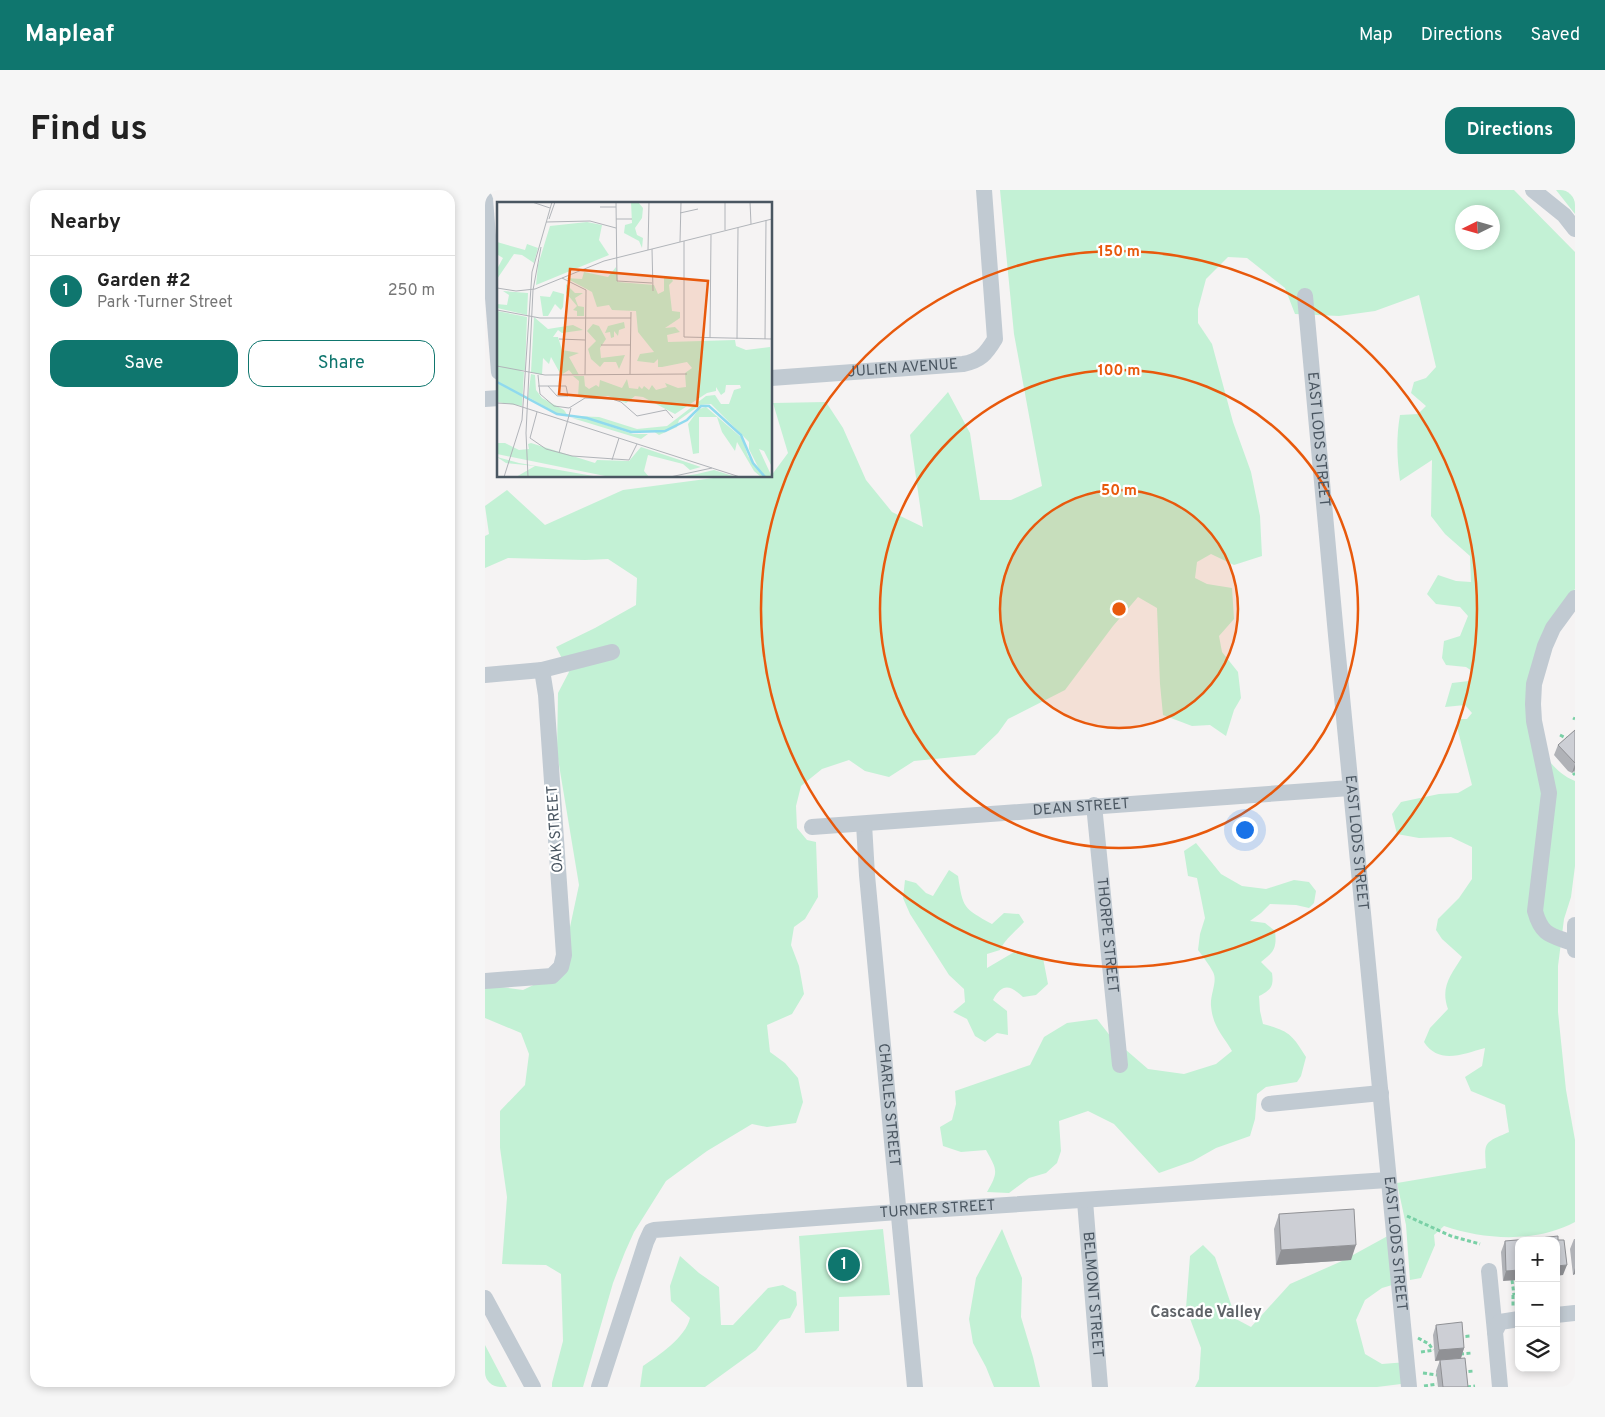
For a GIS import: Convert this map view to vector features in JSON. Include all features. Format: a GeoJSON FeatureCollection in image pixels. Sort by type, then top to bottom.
{"type":"FeatureCollection","features":[{"type":"Feature","properties":{"kind":"street","name":"JULIEN AVENUE"},"geometry":{"type":"LineString","coordinates":[[773,378],[975,362],[987,352],[995,339],[984,190]]}},
{"type":"Feature","properties":{"kind":"street"},"geometry":{"type":"LineString","coordinates":[[1533,190],[1564,215],[1575,228]]}},
{"type":"Feature","properties":{"kind":"street"},"geometry":{"type":"LineString","coordinates":[[485,199],[497,347]]}},
{"type":"Feature","properties":{"kind":"street","name":"EAST LODS STREET"},"geometry":{"type":"LineString","coordinates":[[1305,296],[1350,788],[1392,1213],[1415,1386]]}},
{"type":"Feature","properties":{"kind":"street"},"geometry":{"type":"LineString","coordinates":[[1575,598],[1553,628],[1545,646],[1534,684],[1533,704],[1549,793],[1535,911],[1539,924],[1544,931],[1575,944]]}},
{"type":"Feature","properties":{"kind":"street"},"geometry":{"type":"LineString","coordinates":[[485,674],[542,670],[612,652]]}},
{"type":"Feature","properties":{"kind":"street","name":"OAK STREET"},"geometry":{"type":"LineString","coordinates":[[485,981],[552,976],[561,967],[564,955],[546,695],[542,670]]}},
{"type":"Feature","properties":{"kind":"street","name":"DEAN STREET"},"geometry":{"type":"LineString","coordinates":[[812,827],[1094,805],[1350,788]]}},
{"type":"Feature","properties":{"kind":"street","name":"THORPE STREET"},"geometry":{"type":"LineString","coordinates":[[1094,805],[1120,1065]]}},
{"type":"Feature","properties":{"kind":"street","name":"CHARLES STREET"},"geometry":{"type":"LineString","coordinates":[[864,824],[915,1387]]}},
{"type":"Feature","properties":{"kind":"street"},"geometry":{"type":"LineString","coordinates":[[1575,925],[1575,950]]}},
{"type":"Feature","properties":{"kind":"street"},"geometry":{"type":"LineString","coordinates":[[1269,1104],[1381,1093]]}},
{"type":"Feature","properties":{"kind":"street","name":"TURNER STREET"},"geometry":{"type":"LineString","coordinates":[[599,1387],[651,1231],[898,1212],[1389,1180]]}},
{"type":"Feature","properties":{"kind":"street","name":"BELMONT STREET"},"geometry":{"type":"LineString","coordinates":[[1085,1201],[1100,1387]]}},
{"type":"Feature","properties":{"kind":"street"},"geometry":{"type":"LineString","coordinates":[[1489,1271],[1500,1387]]}},
{"type":"Feature","properties":{"kind":"street"},"geometry":{"type":"LineString","coordinates":[[485,1298],[533,1387]]}},
{"type":"Feature","properties":{"kind":"street"},"geometry":{"type":"LineString","coordinates":[[1560,1315],[1575,1313]]}},
{"type":"Feature","properties":{"kind":"street"},"geometry":{"type":"LineString","coordinates":[[1495,1332],[1500,1322],[1515,1320]]}},
{"type":"Feature","properties":{"kind":"path"},"geometry":{"type":"LineString","coordinates":[[1560,735],[1570,741]]}},
{"type":"Feature","properties":{"kind":"path"},"geometry":{"type":"LineString","coordinates":[[1392,1213],[1405,1215],[1451,1236],[1480,1244]]}},
{"type":"Feature","properties":{"kind":"path"},"geometry":{"type":"LineString","coordinates":[[1512,1280],[1514,1295]]}},
{"type":"Feature","properties":{"kind":"path"},"geometry":{"type":"LineString","coordinates":[[1459,1337],[1470,1336]]}},
{"type":"Feature","properties":{"kind":"path"},"geometry":{"type":"LineString","coordinates":[[1416,1337],[1429,1344],[1433,1350],[1417,1352]]}},
{"type":"Feature","properties":{"kind":"path"},"geometry":{"type":"LineString","coordinates":[[1460,1354],[1472,1353]]}},
{"type":"Feature","properties":{"kind":"path"},"geometry":{"type":"LineString","coordinates":[[1462,1372],[1474,1371]]}},
{"type":"Feature","properties":{"kind":"path"},"geometry":{"type":"LineString","coordinates":[[1420,1373],[1437,1375]]}},
{"type":"Feature","properties":{"kind":"path"},"geometry":{"type":"LineString","coordinates":[[1415,1386],[1437,1384]]}},
{"type":"Feature","properties":{"kind":"path"},"geometry":{"type":"LineString","coordinates":[[1467,1387],[1475,1386]]}},
{"type":"Feature","properties":{"kind":"green space"},"geometry":{"type":"Polygon","coordinates":[[[1000,190],[1514,190],[1575,252],[1575,589],[1550,622],[1529,730],[1554,766],[1575,781],[1575,866],[1571,897],[1564,919],[1558,966],[1558,1012],[1566,1090],[1575,1140],[1575,1222],[1560,1229],[1544,1233],[1510,1237],[1476,1234],[1444,1226],[1434,1235],[1435,1245],[1421,1278],[1410,1280],[1406,1225],[1397,1183],[1486,1168],[1485,1153],[1487,1144],[1509,1132],[1505,1105],[1471,1091],[1465,1077],[1482,1066],[1485,1048],[1460,1055],[1444,1056],[1430,1049],[1424,1042],[1430,1028],[1448,1009],[1445,994],[1446,988],[1462,957],[1442,939],[1436,930],[1438,919],[1459,898],[1472,879],[1472,847],[1451,837],[1419,838],[1397,834],[1392,814],[1401,802],[1439,794],[1458,793],[1472,785],[1457,727],[1458,719],[1467,719],[1472,713],[1465,705],[1445,707],[1452,683],[1469,681],[1472,671],[1466,667],[1446,665],[1442,658],[1444,641],[1460,636],[1468,616],[1460,607],[1436,604],[1427,594],[1438,575],[1456,581],[1471,582],[1470,556],[1445,534],[1431,516],[1432,460],[1400,481],[1397,448],[1400,415],[1418,414],[1426,406],[1411,393],[1414,382],[1426,378],[1436,367],[1419,295],[1375,311],[1339,316],[1295,314],[1285,288],[1247,258],[1228,257],[1206,279],[1198,309],[1198,323],[1212,344],[1233,422],[1251,472],[1260,516],[1262,556],[1234,565],[1211,554],[1197,562],[1195,578],[1207,584],[1232,588],[1234,619],[1219,636],[1222,652],[1238,672],[1241,698],[1234,710],[1226,736],[1210,725],[1192,726],[1163,715],[1157,608],[1138,597],[1113,626],[1065,690],[1008,719],[998,733],[975,755],[914,761],[889,777],[865,771],[849,760],[822,769],[801,786],[796,806],[797,828],[807,840],[816,842],[818,897],[805,919],[794,927],[791,945],[799,966],[804,994],[792,1014],[767,1025],[770,1052],[785,1063],[798,1078],[803,1102],[796,1123],[767,1127],[752,1124],[707,1151],[666,1181],[634,1232],[625,1252],[613,1283],[583,1387],[552,1387],[563,1341],[561,1274],[546,1265],[502,1264],[507,1197],[500,1148],[500,1111],[525,1085],[529,1054],[521,1033],[485,1018],[485,985],[523,990],[552,976],[564,955],[579,885],[557,753],[558,693],[569,672],[556,647],[636,605],[637,578],[608,559],[508,558],[485,568],[485,536],[489,534],[485,506],[507,490],[545,525],[623,490],[713,478],[773,478],[773,473],[788,453],[773,403],[826,402],[843,428],[866,480],[892,512],[923,527],[910,435],[948,392],[970,433],[980,500],[1011,500],[1042,486],[1014,334],[1000,190]]]}},
{"type":"Feature","properties":{"kind":"green space"},"geometry":{"type":"Polygon","coordinates":[[[1556,190],[1575,190],[1575,214],[1556,190]]]}},
{"type":"Feature","properties":{"kind":"green space"},"geometry":{"type":"Polygon","coordinates":[[[1196,843],[1221,874],[1242,886],[1266,889],[1294,880],[1309,882],[1316,891],[1314,903],[1309,908],[1296,905],[1270,904],[1250,921],[1265,923],[1275,931],[1274,949],[1261,962],[1272,973],[1273,981],[1269,990],[1259,996],[1260,1011],[1263,1024],[1289,1034],[1301,1049],[1306,1057],[1301,1076],[1297,1082],[1266,1087],[1257,1094],[1255,1119],[1250,1136],[1216,1148],[1193,1161],[1159,1173],[1114,1124],[1088,1111],[1059,1121],[1061,1151],[1057,1163],[1046,1173],[1029,1178],[1009,1193],[987,1192],[995,1171],[986,1150],[961,1152],[943,1146],[940,1127],[952,1120],[956,1104],[955,1091],[1030,1065],[1044,1037],[1067,1023],[1097,1019],[1111,1037],[1148,1069],[1184,1074],[1216,1064],[1232,1051],[1219,1030],[1212,1013],[1213,972],[1198,950],[1205,918],[1197,878],[1188,876],[1184,851],[1196,843]]]}},
{"type":"Feature","properties":{"kind":"green space"},"geometry":{"type":"Polygon","coordinates":[[[949,870],[958,876],[963,901],[975,914],[992,924],[1004,913],[1019,914],[1024,922],[1007,939],[1000,950],[987,954],[987,968],[1016,951],[1043,958],[1048,984],[1036,995],[1023,997],[1010,988],[1003,988],[996,994],[993,1000],[1007,1011],[1008,1035],[997,1033],[985,1042],[975,1036],[967,1019],[953,1012],[965,1002],[964,989],[949,975],[910,914],[903,898],[905,880],[916,883],[926,893],[933,896],[949,870]]]}},
{"type":"Feature","properties":{"kind":"green space"},"geometry":{"type":"Polygon","coordinates":[[[883,1229],[890,1295],[839,1297],[839,1331],[805,1333],[799,1236],[883,1229]]]}},
{"type":"Feature","properties":{"kind":"green space"},"geometry":{"type":"Polygon","coordinates":[[[1002,1229],[1022,1278],[1021,1317],[1040,1387],[994,1387],[973,1343],[969,1319],[976,1278],[1002,1229]]]}},
{"type":"Feature","properties":{"kind":"green space"},"geometry":{"type":"Polygon","coordinates":[[[1395,1232],[1399,1283],[1382,1288],[1365,1300],[1356,1320],[1365,1354],[1382,1364],[1407,1362],[1409,1383],[1377,1387],[1195,1387],[1199,1379],[1201,1348],[1186,1308],[1190,1256],[1203,1245],[1215,1257],[1236,1319],[1251,1327],[1290,1284],[1342,1261],[1395,1232]]]}},
{"type":"Feature","properties":{"kind":"green space"},"geometry":{"type":"Polygon","coordinates":[[[680,1256],[719,1287],[721,1325],[733,1325],[768,1288],[783,1285],[796,1292],[797,1305],[790,1318],[780,1320],[756,1350],[705,1387],[640,1387],[643,1366],[677,1339],[690,1318],[671,1301],[670,1286],[680,1256]]]}},
{"type":"Feature","properties":{"kind":"green space"},"geometry":{"type":"Polygon","coordinates":[[[485,1345],[507,1387],[485,1387],[485,1345]]]}},
{"type":"Feature","properties":{"kind":"building"},"geometry":{"type":"Polygon","coordinates":[[[1575,730],[1575,763],[1558,745],[1575,730]]]}},
{"type":"Feature","properties":{"kind":"building"},"geometry":{"type":"Polygon","coordinates":[[[1354,1209],[1356,1245],[1281,1250],[1279,1214],[1354,1209]]]}},
{"type":"Feature","properties":{"kind":"building"},"geometry":{"type":"Polygon","coordinates":[[[1515,1240],[1515,1270],[1506,1271],[1505,1241],[1515,1240]]]}},
{"type":"Feature","properties":{"kind":"building"},"geometry":{"type":"Polygon","coordinates":[[[1560,1240],[1564,1240],[1567,1265],[1560,1266],[1560,1240]]]}},
{"type":"Feature","properties":{"kind":"building"},"geometry":{"type":"Polygon","coordinates":[[[1462,1322],[1464,1348],[1439,1350],[1436,1325],[1462,1322]]]}},
{"type":"Feature","properties":{"kind":"building"},"geometry":{"type":"Polygon","coordinates":[[[1465,1358],[1468,1387],[1443,1387],[1440,1360],[1465,1358]]]}},
{"type":"Feature","properties":{"kind":"place","name":"Garden #2"},"geometry":{"type":"Point","coordinates":[844,1265]}},
{"type":"Feature","properties":{"kind":"district","name":"Cascade Valley"},"geometry":{"type":"Point","coordinates":[1206,1313]}}]}
